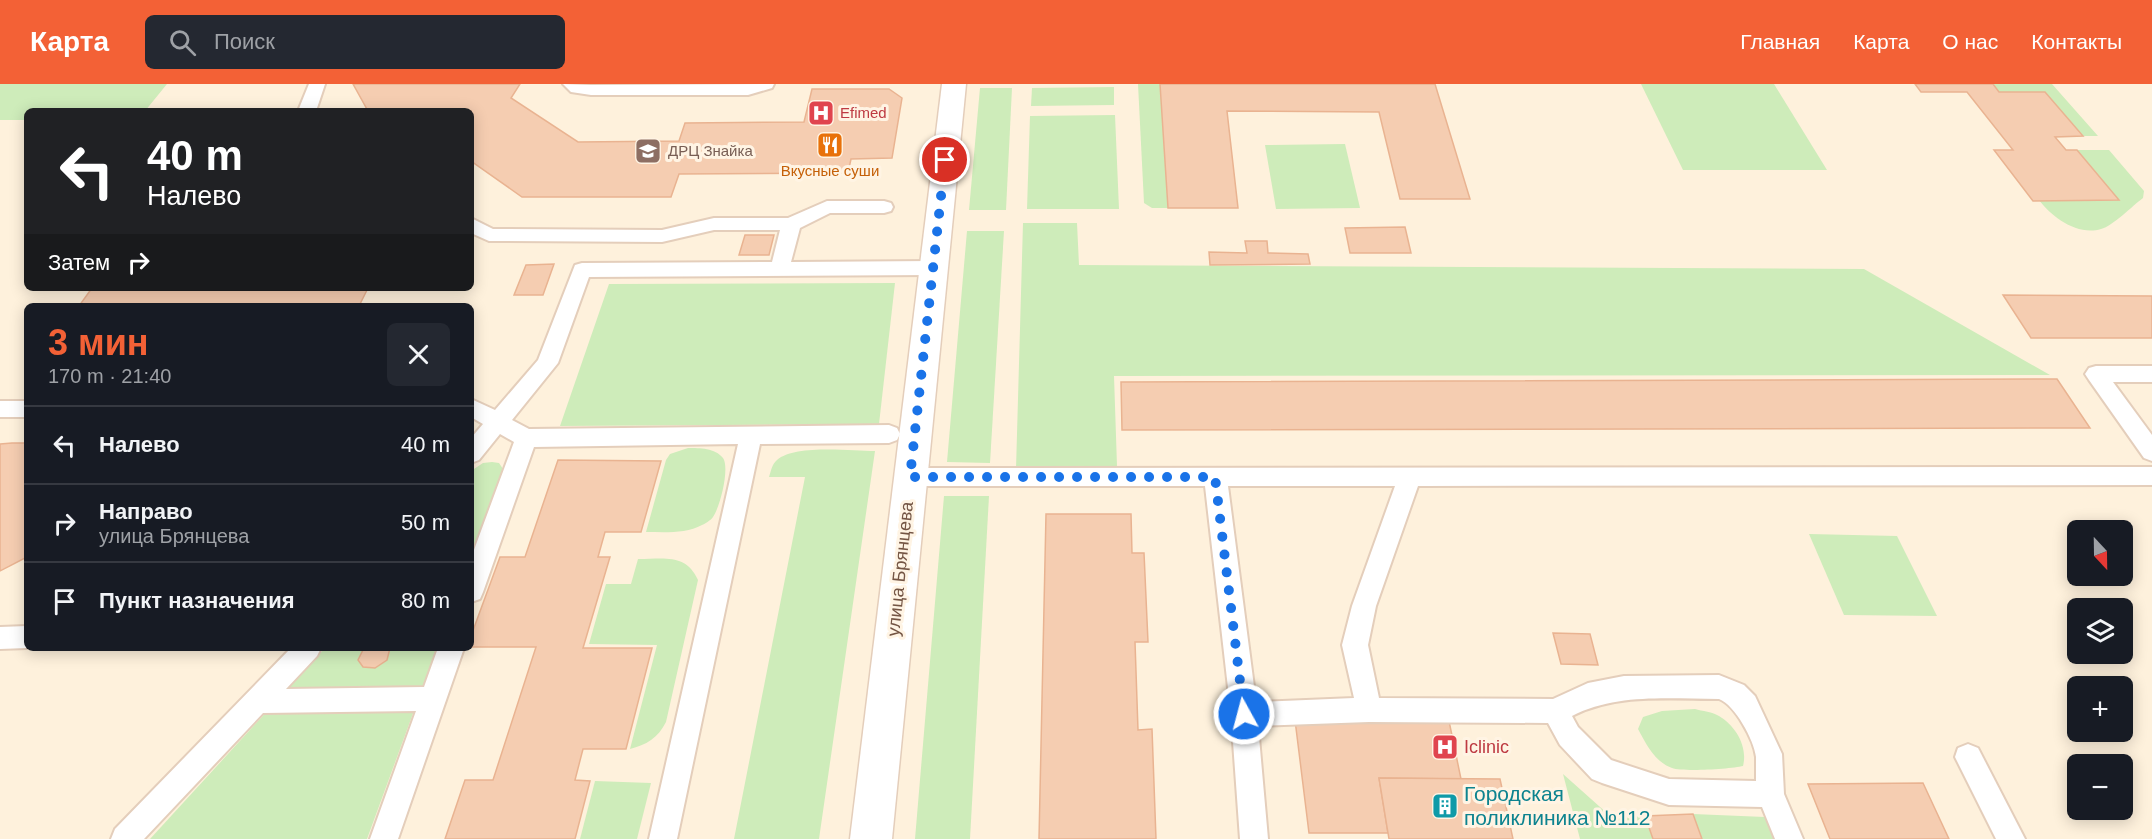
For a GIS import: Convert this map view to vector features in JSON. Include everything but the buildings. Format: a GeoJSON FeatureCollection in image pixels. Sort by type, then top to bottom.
{"type":"FeatureCollection","features":[{"type":"Feature","properties":{"kind":"street","name":"улица Брянцева"},"geometry":{"type":"LineString","coordinates":[[871,839],[954,84]]}},
{"type":"Feature","properties":{"kind":"lane"},"geometry":{"type":"LineString","coordinates":[[308,108],[317,84]]}},
{"type":"Feature","properties":{"kind":"lane"},"geometry":{"type":"LineString","coordinates":[[571,84],[577,88],[591,90],[748,90],[766,84]]}},
{"type":"Feature","properties":{"kind":"lane"},"geometry":{"type":"LineString","coordinates":[[474,226],[489,235],[662,236],[714,224],[791,224],[827,207],[884,207]]}},
{"type":"Feature","properties":{"kind":"lane"},"geometry":{"type":"LineString","coordinates":[[780,268],[791,224]]}},
{"type":"Feature","properties":{"kind":"lane"},"geometry":{"type":"LineString","coordinates":[[474,450],[547,363],[582,270],[933,268]]}},
{"type":"Feature","properties":{"kind":"lane"},"geometry":{"type":"LineString","coordinates":[[2152,374],[2096,374],[2152,452]]}},
{"type":"Feature","properties":{"kind":"lane"},"geometry":{"type":"LineString","coordinates":[[474,408],[526,438],[889,434]]}},
{"type":"Feature","properties":{"kind":"lane"},"geometry":{"type":"LineString","coordinates":[[0,409],[24,409]]}},
{"type":"Feature","properties":{"kind":"lane"},"geometry":{"type":"LineString","coordinates":[[663,839],[751,436]]}},
{"type":"Feature","properties":{"kind":"lane"},"geometry":{"type":"LineString","coordinates":[[474,584],[526,438]]}},
{"type":"Feature","properties":{"kind":"lane"},"geometry":{"type":"LineString","coordinates":[[910,477],[2152,476]]}},
{"type":"Feature","properties":{"kind":"lane"},"geometry":{"type":"LineString","coordinates":[[1215,477],[1244,714],[1254,839]]}},
{"type":"Feature","properties":{"kind":"lane"},"geometry":{"type":"LineString","coordinates":[[1369,710],[1355,645],[1364,606],[1410,477]]}},
{"type":"Feature","properties":{"kind":"lane"},"geometry":{"type":"LineString","coordinates":[[0,638],[24,637]]}},
{"type":"Feature","properties":{"kind":"lane"},"geometry":{"type":"LineString","coordinates":[[125,839],[305,651]]}},
{"type":"Feature","properties":{"kind":"lane"},"geometry":{"type":"LineString","coordinates":[[384,839],[450,651]]}},
{"type":"Feature","properties":{"kind":"lane"},"geometry":{"type":"LineString","coordinates":[[1244,714],[1369,710],[1555,711],[1588,695],[1624,688],[1719,687],[1735,693],[1746,704],[1769,754],[1770,794],[1789,839]]}},
{"type":"Feature","properties":{"kind":"lane"},"geometry":{"type":"LineString","coordinates":[[257,701],[433,699]]}},
{"type":"Feature","properties":{"kind":"lane"},"geometry":{"type":"LineString","coordinates":[[1555,711],[1569,736],[1602,770],[1669,792],[1770,794]]}},
{"type":"Feature","properties":{"kind":"lane"},"geometry":{"type":"LineString","coordinates":[[1968,757],[2011,839]]}},
{"type":"Feature","properties":{"kind":"green space"},"geometry":{"type":"Polygon","coordinates":[[[0,84],[167,84],[147,108],[24,108],[24,120],[0,120],[0,84]]]}},
{"type":"Feature","properties":{"kind":"green space"},"geometry":{"type":"Polygon","coordinates":[[[1138,84],[1160,84],[1168,208],[1152,208],[1144,203],[1138,84]]]}},
{"type":"Feature","properties":{"kind":"green space"},"geometry":{"type":"Polygon","coordinates":[[[1641,84],[1774,84],[1827,170],[1683,170],[1641,84]]]}},
{"type":"Feature","properties":{"kind":"green space"},"geometry":{"type":"Polygon","coordinates":[[[1993,84],[2052,84],[2098,136],[2083,136],[2045,92],[1999,92],[1993,84]]]}},
{"type":"Feature","properties":{"kind":"green space"},"geometry":{"type":"Polygon","coordinates":[[[1114,87],[1114,105],[1031,106],[1032,88],[1114,87]]]}},
{"type":"Feature","properties":{"kind":"green space"},"geometry":{"type":"Polygon","coordinates":[[[980,88],[1012,88],[1006,210],[969,210],[980,88]]]}},
{"type":"Feature","properties":{"kind":"green space"},"geometry":{"type":"Polygon","coordinates":[[[1115,115],[1119,209],[1027,209],[1030,116],[1115,115]]]}},
{"type":"Feature","properties":{"kind":"green space"},"geometry":{"type":"Polygon","coordinates":[[[1345,144],[1360,208],[1276,209],[1265,145],[1345,144]]]}},
{"type":"Feature","properties":{"kind":"green space"},"geometry":{"type":"Polygon","coordinates":[[[2077,150],[2109,150],[2144,191],[2143,198],[2117,220],[2101,229],[2083,230],[2066,224],[2039,200],[2118,200],[2077,150]]]}},
{"type":"Feature","properties":{"kind":"green space"},"geometry":{"type":"Polygon","coordinates":[[[1023,223],[1077,223],[1079,265],[1864,269],[2050,375],[1114,376],[1117,466],[1016,469],[1023,223]]]}},
{"type":"Feature","properties":{"kind":"green space"},"geometry":{"type":"Polygon","coordinates":[[[967,231],[1004,231],[990,463],[947,462],[967,231]]]}},
{"type":"Feature","properties":{"kind":"green space"},"geometry":{"type":"Polygon","coordinates":[[[895,283],[879,424],[560,426],[609,284],[895,283]]]}},
{"type":"Feature","properties":{"kind":"green space"},"geometry":{"type":"Polygon","coordinates":[[[688,448],[712,450],[723,458],[725,478],[716,512],[708,522],[689,530],[646,532],[666,460],[670,454],[688,448]]]}},
{"type":"Feature","properties":{"kind":"green space"},"geometry":{"type":"Polygon","coordinates":[[[810,450],[875,451],[819,839],[734,839],[805,477],[769,477],[772,468],[777,460],[797,452],[810,450]]]}},
{"type":"Feature","properties":{"kind":"green space"},"geometry":{"type":"Polygon","coordinates":[[[483,463],[499,463],[503,469],[474,548],[474,469],[483,463]]]}},
{"type":"Feature","properties":{"kind":"green space"},"geometry":{"type":"Polygon","coordinates":[[[944,496],[989,496],[970,839],[915,839],[944,496]]]}},
{"type":"Feature","properties":{"kind":"green space"},"geometry":{"type":"Polygon","coordinates":[[[1809,534],[1897,536],[1937,616],[1844,615],[1809,534]]]}},
{"type":"Feature","properties":{"kind":"green space"},"geometry":{"type":"Polygon","coordinates":[[[638,559],[681,561],[693,571],[698,580],[666,722],[651,740],[630,749],[657,645],[589,644],[606,584],[631,584],[638,559]]]}},
{"type":"Feature","properties":{"kind":"green space"},"geometry":{"type":"Polygon","coordinates":[[[322,651],[436,651],[367,839],[150,839],[322,651]]]}},
{"type":"Feature","properties":{"kind":"green space"},"geometry":{"type":"Polygon","coordinates":[[[1695,709],[1717,715],[1731,725],[1742,744],[1743,766],[1686,770],[1672,768],[1656,757],[1638,729],[1643,717],[1662,711],[1695,709]]]}},
{"type":"Feature","properties":{"kind":"green space"},"geometry":{"type":"Polygon","coordinates":[[[1563,774],[1609,815],[1645,816],[1653,839],[1580,839],[1563,774]]]}},
{"type":"Feature","properties":{"kind":"green space"},"geometry":{"type":"Polygon","coordinates":[[[595,781],[651,783],[637,839],[580,839],[595,781]]]}},
{"type":"Feature","properties":{"kind":"green space"},"geometry":{"type":"Polygon","coordinates":[[[1693,814],[1765,817],[1774,839],[1702,839],[1693,814]]]}},
{"type":"Feature","properties":{"kind":"place","name":"Efimed"},"geometry":{"type":"Point","coordinates":[821,113]}},
{"type":"Feature","properties":{"kind":"place","name":"Вкусные суши"},"geometry":{"type":"Point","coordinates":[830,145]}},
{"type":"Feature","properties":{"kind":"place","name":"ДРЦ Знайка"},"geometry":{"type":"Point","coordinates":[648,151]}},
{"type":"Feature","properties":{"kind":"place","name":"Iclinic"},"geometry":{"type":"Point","coordinates":[1445,747]}},
{"type":"Feature","properties":{"kind":"place","name":"Городская поликлиника №112"},"geometry":{"type":"Point","coordinates":[1445,806]}},
{"type":"Feature","properties":{"kind":"route"},"geometry":{"type":"LineString","coordinates":[[945,160],[910,477],[1215,477],[1244,714]]}}]}
